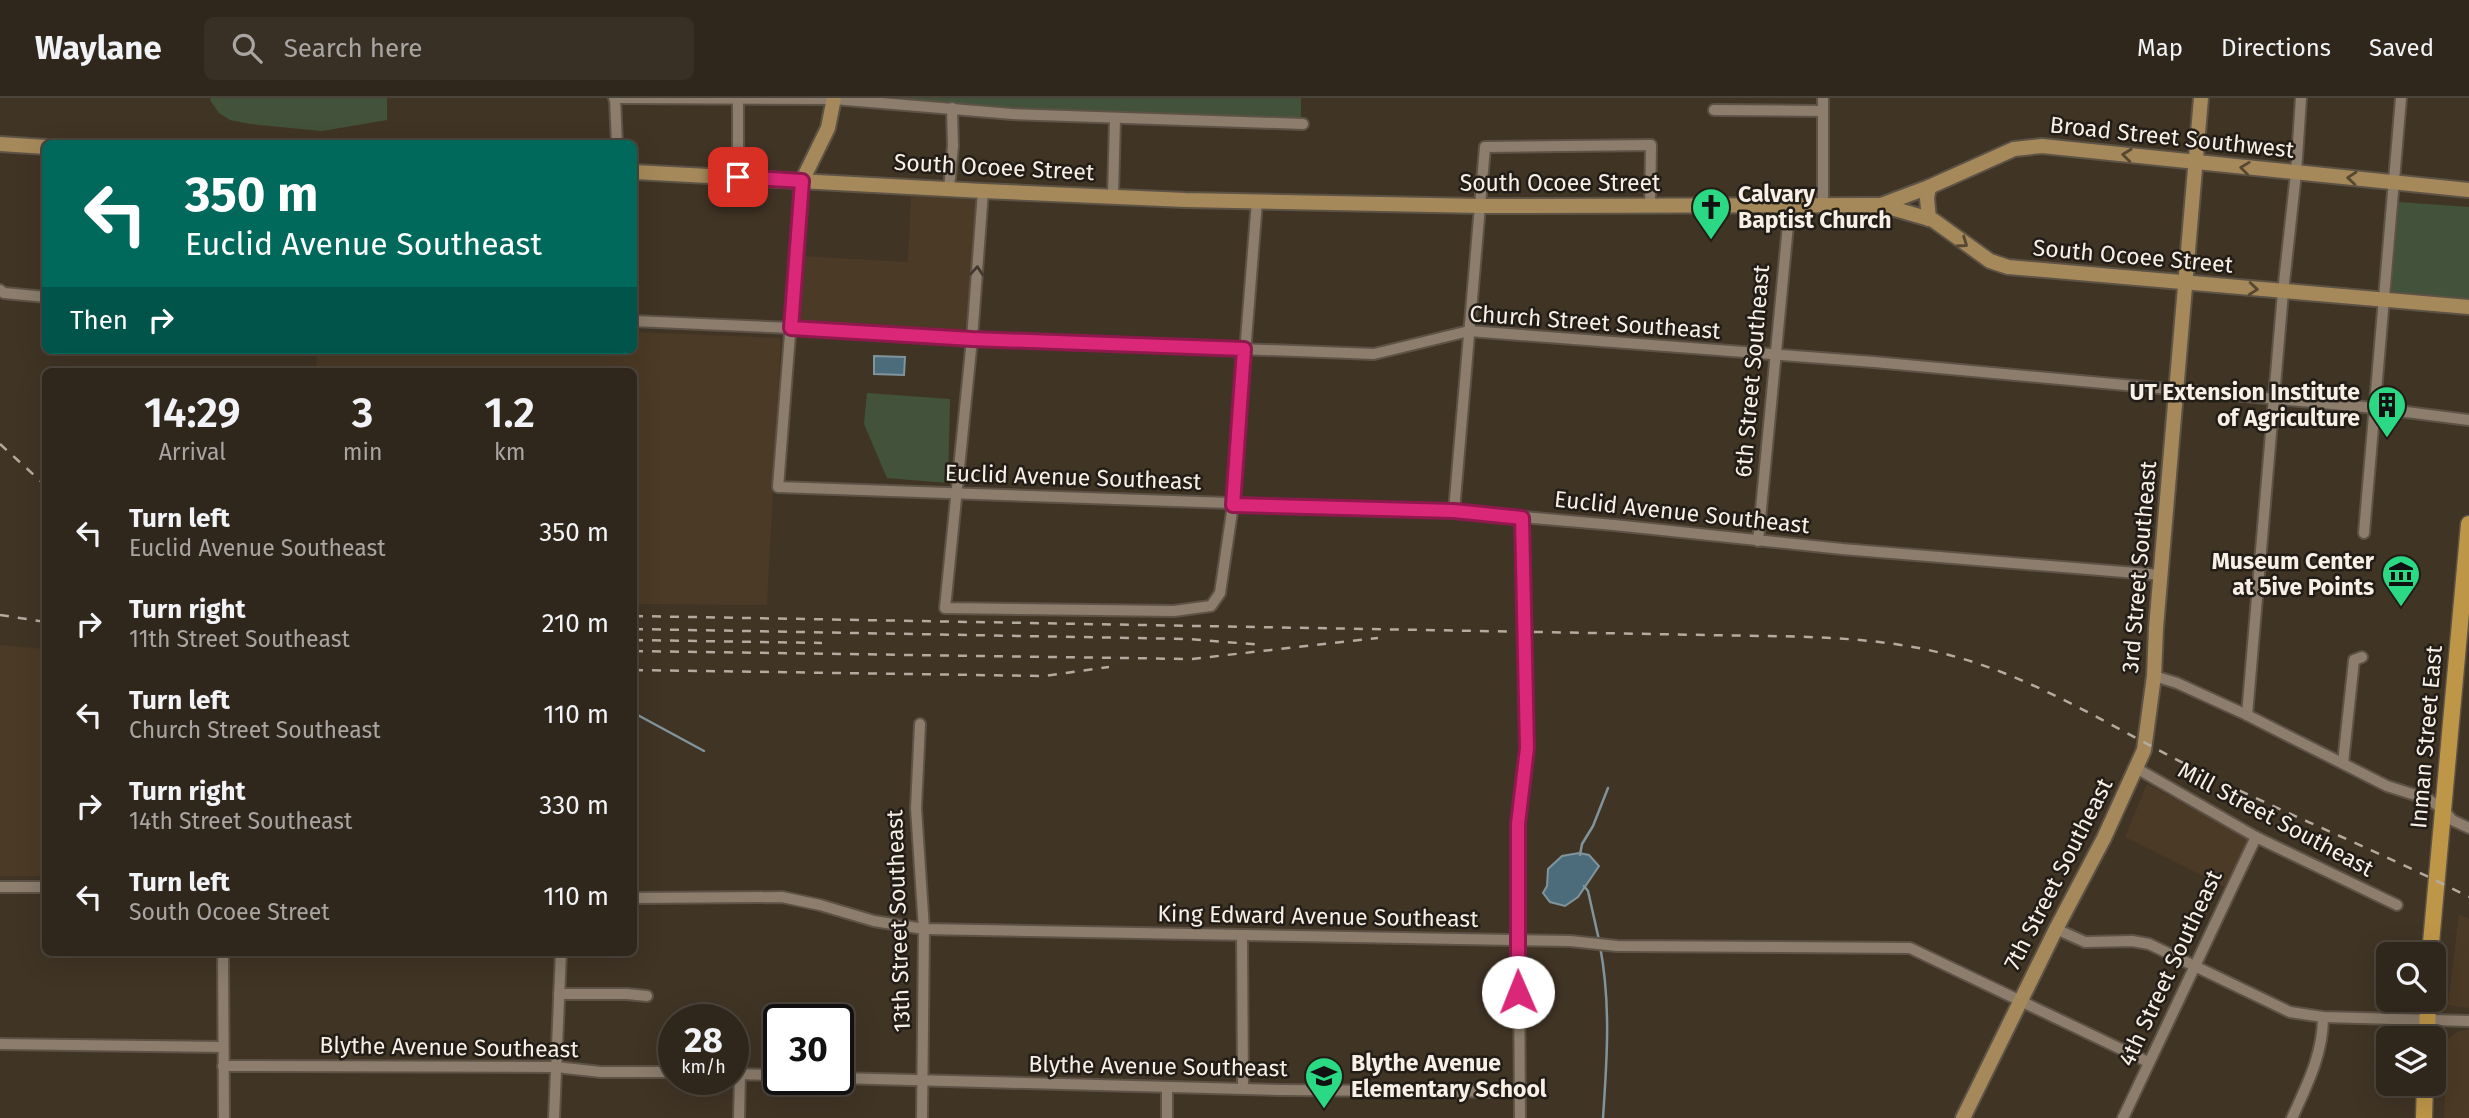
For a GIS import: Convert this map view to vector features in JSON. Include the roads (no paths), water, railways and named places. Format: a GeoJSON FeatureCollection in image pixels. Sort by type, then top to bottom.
{"type":"FeatureCollection","features":[{"type":"Feature","properties":{"kind":"main road","name":"Inman Street East"},"geometry":{"type":"LineString","coordinates":[[2431,942],[2442,809],[2464,615],[2469,524]]}},
{"type":"Feature","properties":{"kind":"main road"},"geometry":{"type":"LineString","coordinates":[[2427,1012],[2427,1026]]}},
{"type":"Feature","properties":{"kind":"main road"},"geometry":{"type":"LineString","coordinates":[[2424,1118],[2425,1096]]}},
{"type":"Feature","properties":{"kind":"street"},"geometry":{"type":"LineString","coordinates":[[617,140],[615,98],[834,98],[1115,119],[1303,124]]}},
{"type":"Feature","properties":{"kind":"street"},"geometry":{"type":"LineString","coordinates":[[791,328],[802,181],[828,128],[834,98]]}},
{"type":"Feature","properties":{"kind":"street"},"geometry":{"type":"LineString","coordinates":[[1822,204],[1823,98]]}},
{"type":"Feature","properties":{"kind":"street","name":"3rd Street Southeast"},"geometry":{"type":"LineString","coordinates":[[2136,768],[2146,744],[2154,676],[2201,98]]}},
{"type":"Feature","properties":{"kind":"street"},"geometry":{"type":"LineString","coordinates":[[2247,715],[2301,98]]}},
{"type":"Feature","properties":{"kind":"street"},"geometry":{"type":"LineString","coordinates":[[2364,533],[2400,98]]}},
{"type":"Feature","properties":{"kind":"street"},"geometry":{"type":"LineString","coordinates":[[738,99],[738,177]]}},
{"type":"Feature","properties":{"kind":"street"},"geometry":{"type":"LineString","coordinates":[[949,189],[953,146],[952,108]]}},
{"type":"Feature","properties":{"kind":"street"},"geometry":{"type":"LineString","coordinates":[[1714,110],[1823,111]]}},
{"type":"Feature","properties":{"kind":"street"},"geometry":{"type":"LineString","coordinates":[[1113,195],[1115,119]]}},
{"type":"Feature","properties":{"kind":"street"},"geometry":{"type":"LineString","coordinates":[[0,144],[42,147]]}},
{"type":"Feature","properties":{"kind":"street"},"geometry":{"type":"LineString","coordinates":[[1454,511],[1485,147],[1651,145],[1650,207]]}},
{"type":"Feature","properties":{"kind":"street","name":"Broad Street Southwest"},"geometry":{"type":"LineString","coordinates":[[1881,205],[2014,149],[2042,146],[2469,190]]}},
{"type":"Feature","properties":{"kind":"street","name":"South Ocoee Street"},"geometry":{"type":"LineString","coordinates":[[637,172],[983,191],[1257,201],[1481,206],[1881,205],[1929,219],[1990,261],[2008,267],[2469,307]]}},
{"type":"Feature","properties":{"kind":"street"},"geometry":{"type":"LineString","coordinates":[[1929,187],[1929,219]]}},
{"type":"Feature","properties":{"kind":"street"},"geometry":{"type":"LineString","coordinates":[[983,191],[972,339],[945,608],[1174,611],[1211,606],[1220,593],[1233,505],[1257,201]]}},
{"type":"Feature","properties":{"kind":"street","name":"6th Street Southeast"},"geometry":{"type":"LineString","coordinates":[[1758,541],[1790,204]]}},
{"type":"Feature","properties":{"kind":"street"},"geometry":{"type":"LineString","coordinates":[[0,290],[4,293],[42,297]]}},
{"type":"Feature","properties":{"kind":"street","name":"Church Street Southeast"},"geometry":{"type":"LineString","coordinates":[[637,321],[972,339],[1374,354],[1469,331],[1874,362],[2176,392],[2375,408],[2469,420]]}},
{"type":"Feature","properties":{"kind":"street","name":"Euclid Avenue Southeast"},"geometry":{"type":"LineString","coordinates":[[791,328],[778,487],[1454,511],[1758,541],[2161,575]]}},
{"type":"Feature","properties":{"kind":"street"},"geometry":{"type":"LineString","coordinates":[[1520,1118],[1518,824],[1527,748],[1522,518]]}},
{"type":"Feature","properties":{"kind":"street"},"geometry":{"type":"LineString","coordinates":[[2343,764],[2354,660],[2362,657]]}},
{"type":"Feature","properties":{"kind":"street"},"geometry":{"type":"LineString","coordinates":[[2154,676],[2177,683],[2247,715],[2387,786],[2428,799],[2452,820],[2469,828]]}},
{"type":"Feature","properties":{"kind":"street","name":"13th Street Southeast"},"geometry":{"type":"LineString","coordinates":[[920,724],[916,808],[924,929],[922,1118]]}},
{"type":"Feature","properties":{"kind":"street","name":"Mill Street Southeast"},"geometry":{"type":"LineString","coordinates":[[2136,768],[2256,837],[2397,905]]}},
{"type":"Feature","properties":{"kind":"street","name":"7th Street Southeast"},"geometry":{"type":"LineString","coordinates":[[2020,1000],[2104,838],[2136,768]]}},
{"type":"Feature","properties":{"kind":"street","name":"4th Street Southeast"},"geometry":{"type":"LineString","coordinates":[[2123,1118],[2256,837]]}},
{"type":"Feature","properties":{"kind":"street"},"geometry":{"type":"LineString","coordinates":[[0,887],[42,887]]}},
{"type":"Feature","properties":{"kind":"street","name":"King Edward Avenue Southeast"},"geometry":{"type":"LineString","coordinates":[[637,898],[782,897],[874,921],[924,929],[1570,941],[1618,946],[1910,948],[2148,1062]]}},
{"type":"Feature","properties":{"kind":"street"},"geometry":{"type":"LineString","coordinates":[[2056,929],[2085,942],[2132,941],[2150,944],[2290,1012],[2323,1017],[2469,1021]]}},
{"type":"Feature","properties":{"kind":"street"},"geometry":{"type":"LineString","coordinates":[[1242,935],[1244,1088]]}},
{"type":"Feature","properties":{"kind":"street"},"geometry":{"type":"LineString","coordinates":[[223,956],[224,1118]]}},
{"type":"Feature","properties":{"kind":"street"},"geometry":{"type":"LineString","coordinates":[[554,1118],[561,956]]}},
{"type":"Feature","properties":{"kind":"street"},"geometry":{"type":"LineString","coordinates":[[559,994],[647,996]]}},
{"type":"Feature","properties":{"kind":"street"},"geometry":{"type":"LineString","coordinates":[[1963,1118],[2020,1000]]}},
{"type":"Feature","properties":{"kind":"street"},"geometry":{"type":"LineString","coordinates":[[2292,1118],[2317,1061],[2323,1035],[2323,1017]]}},
{"type":"Feature","properties":{"kind":"street"},"geometry":{"type":"LineString","coordinates":[[0,1044],[223,1047]]}},
{"type":"Feature","properties":{"kind":"street","name":"Blythe Avenue Southeast"},"geometry":{"type":"LineString","coordinates":[[223,1066],[556,1067],[601,1072],[658,1072]]}},
{"type":"Feature","properties":{"kind":"street","name":"Blythe Avenue Southeast"},"geometry":{"type":"LineString","coordinates":[[854,1079],[1167,1087],[1520,1092]]}},
{"type":"Feature","properties":{"kind":"street"},"geometry":{"type":"LineString","coordinates":[[1167,1087],[1167,1118]]}},
{"type":"Feature","properties":{"kind":"street"},"geometry":{"type":"LineString","coordinates":[[738,1095],[739,1118]]}},
{"type":"Feature","properties":{"kind":"water"},"geometry":{"type":"Polygon","coordinates":[[[874,356],[905,357],[904,375],[874,374],[874,356]]]}},
{"type":"Feature","properties":{"kind":"water"},"geometry":{"type":"Polygon","coordinates":[[[1579,853],[1589,855],[1599,866],[1578,897],[1565,906],[1550,902],[1543,893],[1547,886],[1548,869],[1562,856],[1579,853]]]}},
{"type":"Feature","properties":{"kind":"waterway"},"geometry":{"type":"LineString","coordinates":[[637,715],[704,751]]}},
{"type":"Feature","properties":{"kind":"waterway"},"geometry":{"type":"LineString","coordinates":[[1580,855],[1582,844],[1593,826],[1608,788]]}},
{"type":"Feature","properties":{"kind":"waterway"},"geometry":{"type":"LineString","coordinates":[[1584,886],[1588,891],[1599,940]]}},
{"type":"Feature","properties":{"kind":"waterway"},"geometry":{"type":"LineString","coordinates":[[1600,946],[1607,1011],[1603,1118]]}},
{"type":"Feature","properties":{"kind":"railway"},"geometry":{"type":"LineString","coordinates":[[0,444],[42,482]]}},
{"type":"Feature","properties":{"kind":"railway"},"geometry":{"type":"LineString","coordinates":[[0,615],[42,621]]}},
{"type":"Feature","properties":{"kind":"railway"},"geometry":{"type":"LineString","coordinates":[[637,616],[1798,637],[1890,643],[1982,665],[2046,691],[2199,771],[2469,897]]}},
{"type":"Feature","properties":{"kind":"railway"},"geometry":{"type":"LineString","coordinates":[[637,629],[1189,639],[1263,645]]}},
{"type":"Feature","properties":{"kind":"railway"},"geometry":{"type":"LineString","coordinates":[[637,651],[1191,659],[1378,638]]}},
{"type":"Feature","properties":{"kind":"railway"},"geometry":{"type":"LineString","coordinates":[[637,640],[822,643]]}},
{"type":"Feature","properties":{"kind":"railway"},"geometry":{"type":"LineString","coordinates":[[637,670],[1044,676],[1109,667]]}},
{"type":"Feature","properties":{"kind":"place","name":"Calvary Baptist Church"},"geometry":{"type":"Point","coordinates":[1711,241]}},
{"type":"Feature","properties":{"kind":"place","name":"UT Extension Institute of Agriculture"},"geometry":{"type":"Point","coordinates":[2387,439]}},
{"type":"Feature","properties":{"kind":"place","name":"Museum Center at 5ive Points"},"geometry":{"type":"Point","coordinates":[2401,608]}},
{"type":"Feature","properties":{"kind":"place","name":"Blythe Avenue Elementary School"},"geometry":{"type":"Point","coordinates":[1324,1110]}}]}
